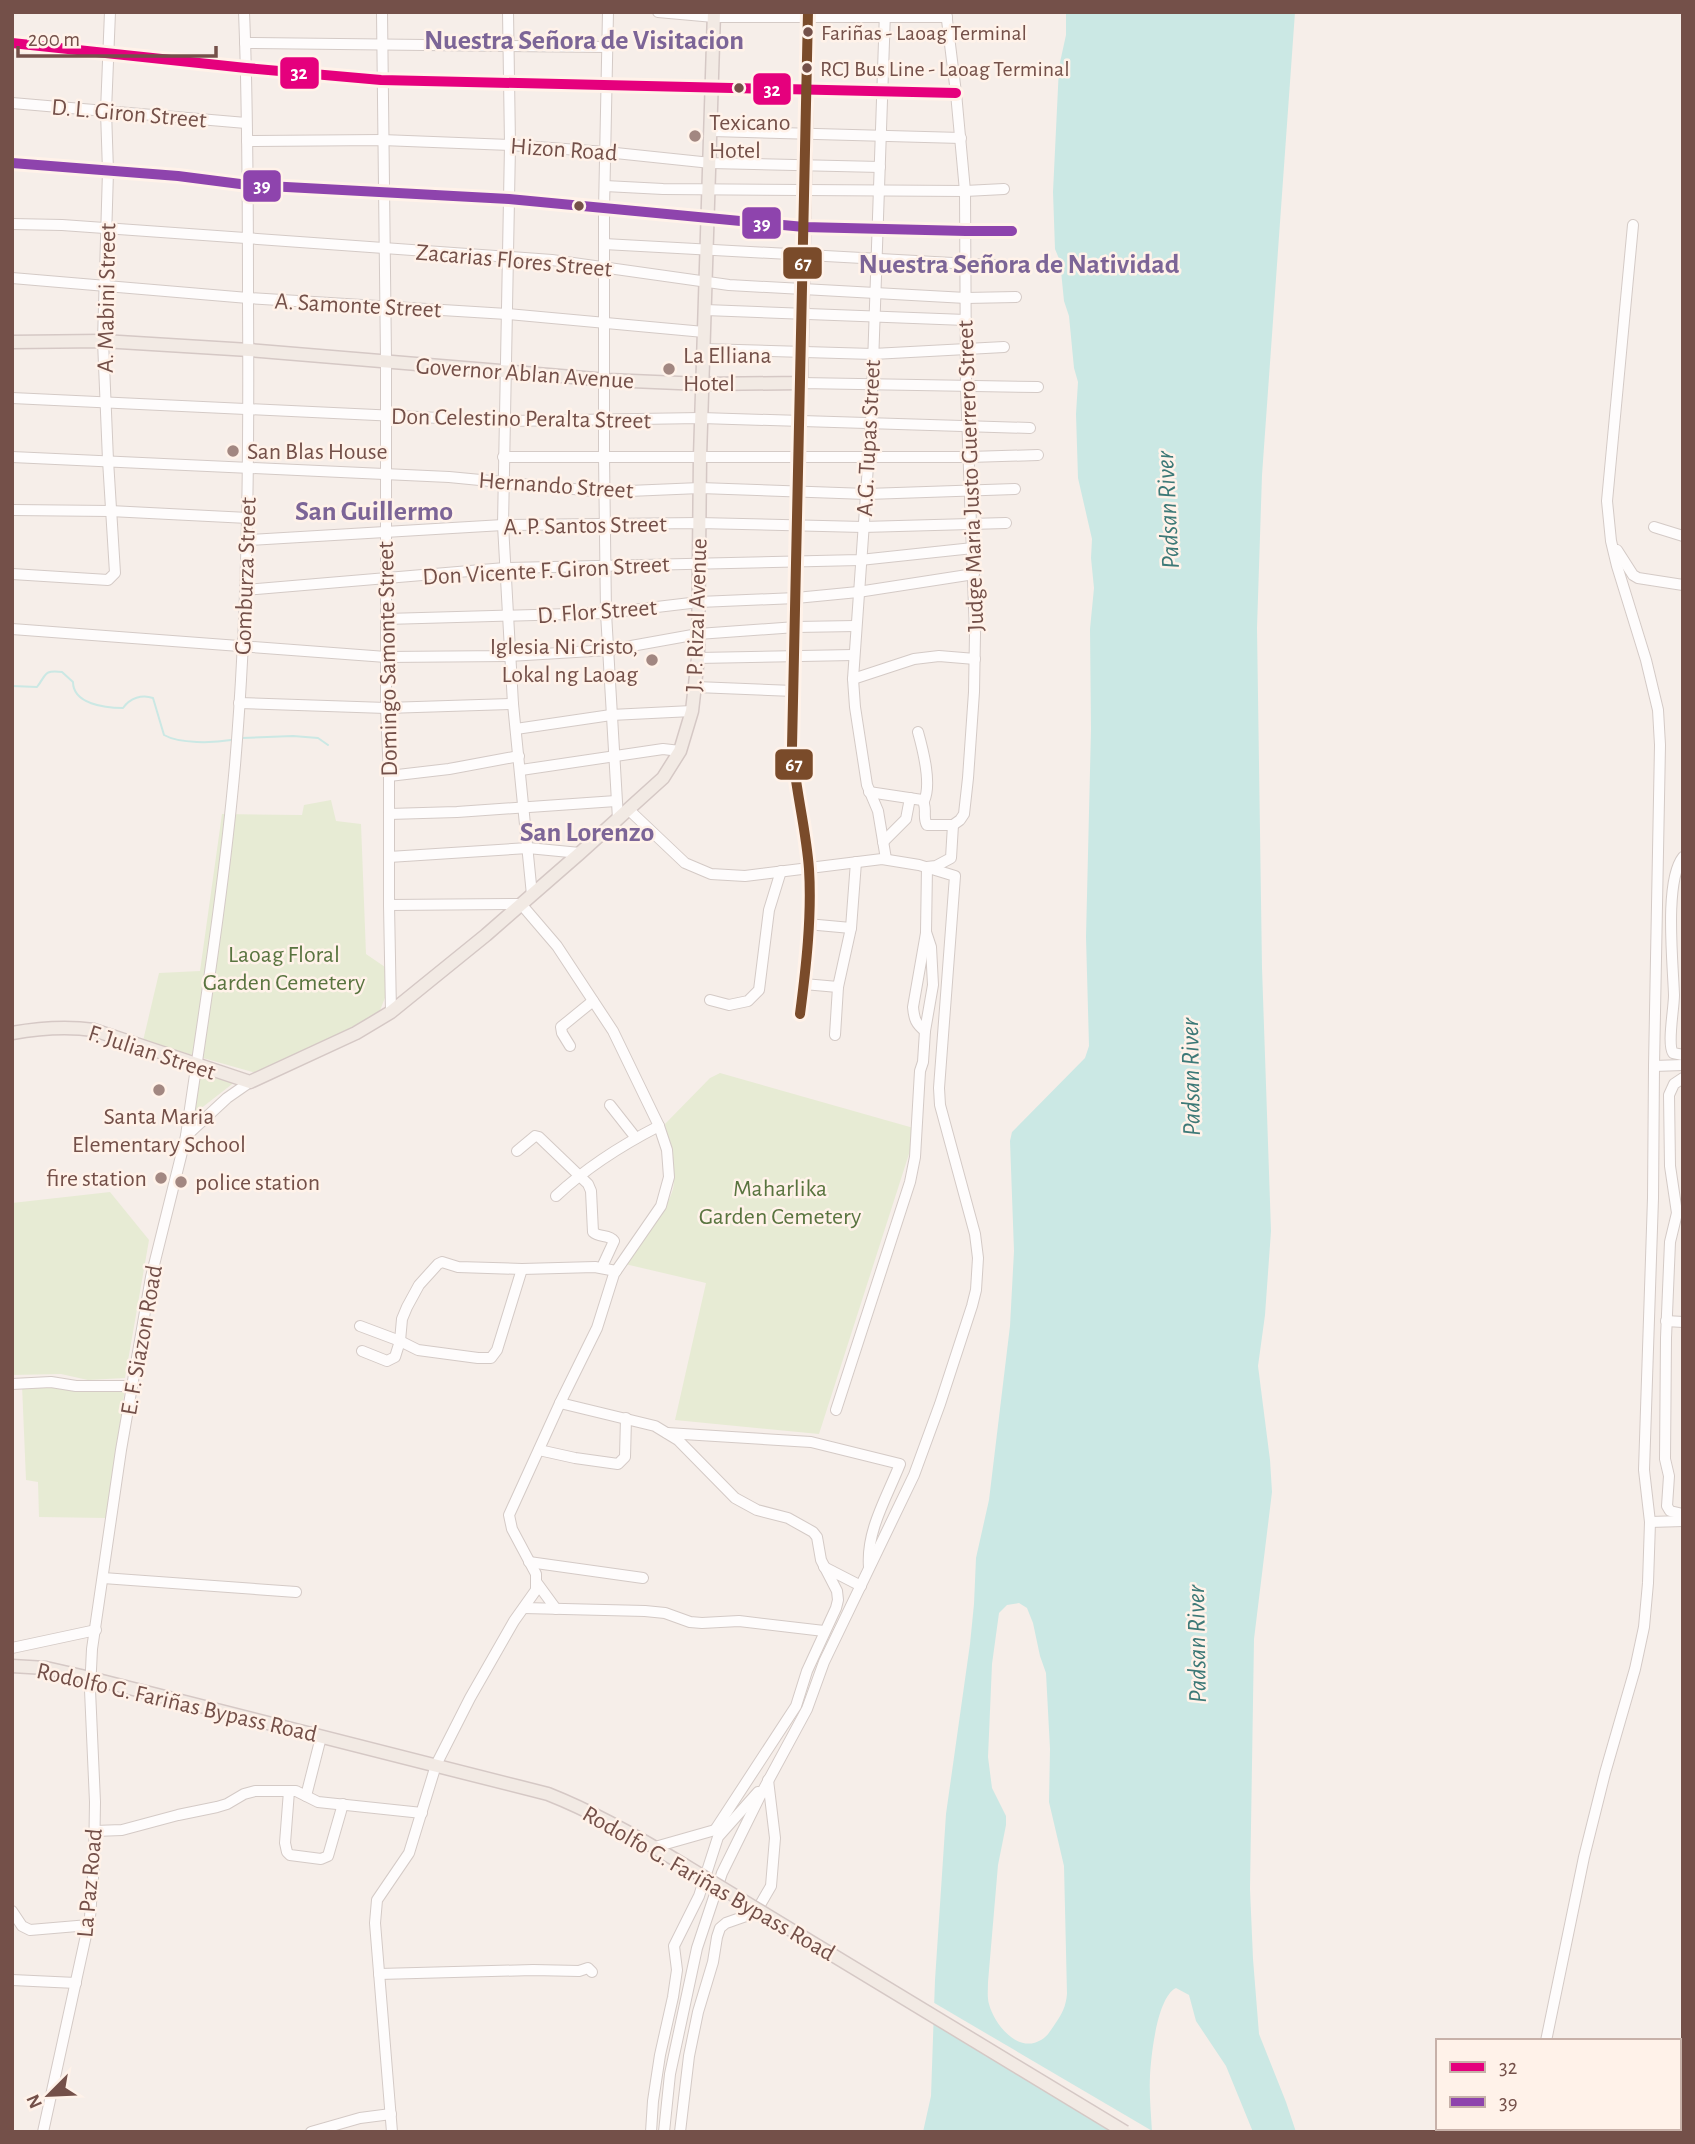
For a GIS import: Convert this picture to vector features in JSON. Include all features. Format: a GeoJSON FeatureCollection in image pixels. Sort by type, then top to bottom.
{"type":"FeatureCollection","features":[{"type":"Feature","properties":{"kind":"main road","name":"J. P. Rizal Avenue"},"geometry":{"type":"LineString","coordinates":[[250,1082],[356,1033],[391,1012],[486,935],[618,819],[663,778],[680,751],[692,711],[698,658],[700,457],[714,14]]}},
{"type":"Feature","properties":{"kind":"main road"},"geometry":{"type":"LineString","coordinates":[[801,383],[808,14]]}},
{"type":"Feature","properties":{"kind":"main road","name":"Governor Ablan Avenue"},"geometry":{"type":"LineString","coordinates":[[12,342],[103,341],[248,350],[604,380],[702,384],[801,383]]}},
{"type":"Feature","properties":{"kind":"main road","name":"F. Julian Street"},"geometry":{"type":"LineString","coordinates":[[12,1033],[38,1028],[94,1030],[250,1082]]}},
{"type":"Feature","properties":{"kind":"main road","name":"Rodolfo G. Fariñas Bypass Road"},"geometry":{"type":"LineString","coordinates":[[12,1666],[46,1668],[90,1678],[548,1794],[592,1813],[655,1847],[1125,2132]]}},
{"type":"Feature","properties":{"kind":"street","name":"A. Mabini Street"},"geometry":{"type":"LineString","coordinates":[[12,574],[108,580],[115,573],[107,460],[103,341],[110,12]]}},
{"type":"Feature","properties":{"kind":"street","name":"Gomburza Street"},"geometry":{"type":"LineString","coordinates":[[186,1136],[223,882],[239,703],[248,540],[248,185],[244,12]]}},
{"type":"Feature","properties":{"kind":"street","name":"Domingo Samonte Street"},"geometry":{"type":"LineString","coordinates":[[382,12],[386,708],[391,1012]]}},
{"type":"Feature","properties":{"kind":"street"},"geometry":{"type":"LineString","coordinates":[[392,2132],[375,1915],[377,1900],[409,1853],[436,1765],[470,1698],[514,1621],[533,1596],[537,1583],[536,1574],[509,1518],[597,1328],[616,1271],[654,1216],[665,1196],[669,1177],[659,1126],[613,1031],[526,899],[528,848],[509,656],[502,482],[509,257],[508,12]]}},
{"type":"Feature","properties":{"kind":"street"},"geometry":{"type":"LineString","coordinates":[[608,12],[604,210],[604,456],[606,614],[618,819]]}},
{"type":"Feature","properties":{"kind":"street"},"geometry":{"type":"LineString","coordinates":[[658,12],[947,14]]}},
{"type":"Feature","properties":{"kind":"street","name":"A.G. Tupas Street"},"geometry":{"type":"LineString","coordinates":[[885,14],[871,423],[853,678],[869,792],[878,811],[886,859]]}},
{"type":"Feature","properties":{"kind":"street","name":"Judge Maria Justo Guerrero Street"},"geometry":{"type":"LineString","coordinates":[[927,867],[943,864],[951,858],[953,825],[964,814],[975,659],[967,387],[965,191],[947,14]]}},
{"type":"Feature","properties":{"kind":"street"},"geometry":{"type":"LineString","coordinates":[[12,43],[381,80],[956,93]]}},
{"type":"Feature","properties":{"kind":"street"},"geometry":{"type":"LineString","coordinates":[[245,43],[607,47]]}},
{"type":"Feature","properties":{"kind":"street","name":"D. L. Giron Street"},"geometry":{"type":"LineString","coordinates":[[12,103],[246,123]]}},
{"type":"Feature","properties":{"kind":"street"},"geometry":{"type":"LineString","coordinates":[[712,131],[961,138]]}},
{"type":"Feature","properties":{"kind":"street","name":"Hizon Road"},"geometry":{"type":"LineString","coordinates":[[247,141],[382,140],[510,145],[710,163],[880,167]]}},
{"type":"Feature","properties":{"kind":"street"},"geometry":{"type":"LineString","coordinates":[[12,163],[178,176],[248,185],[509,199],[804,227],[1012,231]]}},
{"type":"Feature","properties":{"kind":"street"},"geometry":{"type":"LineString","coordinates":[[605,186],[965,191],[1004,189]]}},
{"type":"Feature","properties":{"kind":"street","name":"Zacarias Flores Street"},"geometry":{"type":"LineString","coordinates":[[12,224],[106,228],[509,257],[706,282],[966,298],[1016,297]]}},
{"type":"Feature","properties":{"kind":"street"},"geometry":{"type":"LineString","coordinates":[[1546,2039],[1584,1857],[1642,1638],[1648,1583],[1650,1522],[1644,1470],[1653,1198],[1660,745],[1658,710],[1611,541],[1607,501],[1633,225]]}},
{"type":"Feature","properties":{"kind":"street"},"geometry":{"type":"LineString","coordinates":[[604,244],[1008,265]]}},
{"type":"Feature","properties":{"kind":"street","name":"A. Samonte Street"},"geometry":{"type":"LineString","coordinates":[[12,278],[248,298],[506,314],[704,332]]}},
{"type":"Feature","properties":{"kind":"street"},"geometry":{"type":"LineString","coordinates":[[705,310],[966,320]]}},
{"type":"Feature","properties":{"kind":"street"},"geometry":{"type":"LineString","coordinates":[[704,349],[873,354],[1004,347]]}},
{"type":"Feature","properties":{"kind":"street"},"geometry":{"type":"LineString","coordinates":[[800,1014],[804,984],[808,867],[793,758],[801,383]]}},
{"type":"Feature","properties":{"kind":"street","name":"Governor Ablan Avenue"},"geometry":{"type":"LineString","coordinates":[[801,383],[1038,387]]}},
{"type":"Feature","properties":{"kind":"street","name":"Don Celestino Peralta Street"},"geometry":{"type":"LineString","coordinates":[[12,398],[503,422],[701,418],[1030,428]]}},
{"type":"Feature","properties":{"kind":"street"},"geometry":{"type":"LineString","coordinates":[[503,457],[1038,455]]}},
{"type":"Feature","properties":{"kind":"street","name":"Hernando Street"},"geometry":{"type":"LineString","coordinates":[[12,457],[107,460],[248,470],[385,474],[605,492],[700,488],[867,494],[1015,489]]}},
{"type":"Feature","properties":{"kind":"street"},"geometry":{"type":"LineString","coordinates":[[12,510],[110,511],[248,518]]}},
{"type":"Feature","properties":{"kind":"street","name":"A. P. Santos Street"},"geometry":{"type":"LineString","coordinates":[[248,540],[503,525],[699,523],[863,527],[1006,523]]}},
{"type":"Feature","properties":{"kind":"street"},"geometry":{"type":"LineString","coordinates":[[1654,527],[1683,536]]}},
{"type":"Feature","properties":{"kind":"street"},"geometry":{"type":"LineString","coordinates":[[1611,541],[1633,575],[1683,585]]}},
{"type":"Feature","properties":{"kind":"street","name":"Don Vicente F. Giron Street"},"geometry":{"type":"LineString","coordinates":[[245,590],[505,568],[797,563],[860,560],[973,548]]}},
{"type":"Feature","properties":{"kind":"street","name":"D. Flor Street"},"geometry":{"type":"LineString","coordinates":[[386,619],[606,614],[699,602],[858,592],[974,574]]}},
{"type":"Feature","properties":{"kind":"street"},"geometry":{"type":"LineString","coordinates":[[12,629],[386,657],[509,656],[609,650],[698,634],[855,626]]}},
{"type":"Feature","properties":{"kind":"street"},"geometry":{"type":"LineString","coordinates":[[698,658],[853,655]]}},
{"type":"Feature","properties":{"kind":"street"},"geometry":{"type":"LineString","coordinates":[[853,678],[914,659],[939,656],[975,659]]}},
{"type":"Feature","properties":{"kind":"street"},"geometry":{"type":"LineString","coordinates":[[696,687],[794,691]]}},
{"type":"Feature","properties":{"kind":"street"},"geometry":{"type":"LineString","coordinates":[[239,703],[386,708],[513,704]]}},
{"type":"Feature","properties":{"kind":"street"},"geometry":{"type":"LineString","coordinates":[[516,729],[611,715],[692,711]]}},
{"type":"Feature","properties":{"kind":"street"},"geometry":{"type":"LineString","coordinates":[[918,732],[927,791],[924,820],[927,825],[953,825]]}},
{"type":"Feature","properties":{"kind":"street"},"geometry":{"type":"LineString","coordinates":[[521,770],[663,749],[680,751]]}},
{"type":"Feature","properties":{"kind":"street"},"geometry":{"type":"LineString","coordinates":[[389,776],[449,769],[519,755]]}},
{"type":"Feature","properties":{"kind":"street"},"geometry":{"type":"LineString","coordinates":[[869,792],[924,801]]}},
{"type":"Feature","properties":{"kind":"street"},"geometry":{"type":"LineString","coordinates":[[883,842],[906,819],[910,798]]}},
{"type":"Feature","properties":{"kind":"street"},"geometry":{"type":"LineString","coordinates":[[389,814],[616,801]]}},
{"type":"Feature","properties":{"kind":"street"},"geometry":{"type":"LineString","coordinates":[[628,809],[685,863],[711,874],[745,876],[886,859],[955,876],[939,1088],[940,1105],[975,1234],[978,1258],[976,1290],[914,1475],[824,1662],[807,1709],[722,1873],[697,1948],[670,2074],[664,2132]]}},
{"type":"Feature","properties":{"kind":"street"},"geometry":{"type":"LineString","coordinates":[[389,857],[528,848],[580,853]]}},
{"type":"Feature","properties":{"kind":"street"},"geometry":{"type":"LineString","coordinates":[[1683,857],[1675,874],[1673,887],[1674,1012],[1670,1048],[1673,1054],[1683,1055]]}},
{"type":"Feature","properties":{"kind":"street"},"geometry":{"type":"LineString","coordinates":[[835,1035],[838,987],[851,928],[856,862]]}},
{"type":"Feature","properties":{"kind":"street"},"geometry":{"type":"LineString","coordinates":[[925,1031],[917,1025],[913,1007],[926,932],[927,867]]}},
{"type":"Feature","properties":{"kind":"street"},"geometry":{"type":"LineString","coordinates":[[710,1000],[729,1005],[748,1001],[759,990],[769,910],[781,871]]}},
{"type":"Feature","properties":{"kind":"street"},"geometry":{"type":"LineString","coordinates":[[389,905],[526,899]]}},
{"type":"Feature","properties":{"kind":"street"},"geometry":{"type":"LineString","coordinates":[[807,924],[851,928]]}},
{"type":"Feature","properties":{"kind":"street"},"geometry":{"type":"LineString","coordinates":[[836,1410],[911,1182],[920,1071],[933,985],[931,947],[926,932]]}},
{"type":"Feature","properties":{"kind":"street"},"geometry":{"type":"LineString","coordinates":[[804,984],[838,987]]}},
{"type":"Feature","properties":{"kind":"street"},"geometry":{"type":"LineString","coordinates":[[570,1046],[561,1027],[593,1000]]}},
{"type":"Feature","properties":{"kind":"street"},"geometry":{"type":"LineString","coordinates":[[1654,1066],[1683,1066]]}},
{"type":"Feature","properties":{"kind":"street"},"geometry":{"type":"LineString","coordinates":[[1683,1078],[1674,1084],[1670,1095],[1670,1166],[1680,1212],[1670,1242],[1666,1321],[1665,1460],[1669,1482],[1667,1506],[1670,1511],[1683,1514]]}},
{"type":"Feature","properties":{"kind":"street"},"geometry":{"type":"LineString","coordinates":[[186,1136],[213,1110],[250,1082]]}},
{"type":"Feature","properties":{"kind":"street"},"geometry":{"type":"LineString","coordinates":[[610,1105],[636,1138]]}},
{"type":"Feature","properties":{"kind":"street"},"geometry":{"type":"LineString","coordinates":[[556,1196],[578,1175],[659,1126]]}},
{"type":"Feature","properties":{"kind":"street","name":"E. F. Siazon Road"},"geometry":{"type":"LineString","coordinates":[[96,1630],[131,1386],[151,1277],[186,1136]]}},
{"type":"Feature","properties":{"kind":"street"},"geometry":{"type":"LineString","coordinates":[[517,1151],[535,1136],[540,1137],[589,1184],[593,1232],[611,1237],[614,1241],[602,1267]]}},
{"type":"Feature","properties":{"kind":"street"},"geometry":{"type":"LineString","coordinates":[[362,1351],[387,1361],[395,1357],[407,1307],[419,1285],[442,1262],[458,1267],[602,1267],[616,1271]]}},
{"type":"Feature","properties":{"kind":"street"},"geometry":{"type":"LineString","coordinates":[[360,1326],[400,1340],[418,1350],[491,1358],[497,1350],[522,1269]]}},
{"type":"Feature","properties":{"kind":"street"},"geometry":{"type":"LineString","coordinates":[[1666,1321],[1683,1322]]}},
{"type":"Feature","properties":{"kind":"street"},"geometry":{"type":"LineString","coordinates":[[12,1384],[51,1382],[76,1386],[131,1386]]}},
{"type":"Feature","properties":{"kind":"street"},"geometry":{"type":"LineString","coordinates":[[560,1403],[645,1423],[667,1433],[678,1440],[734,1498],[757,1510],[788,1518],[813,1532],[817,1537],[821,1560],[838,1596],[836,1608],[807,1671],[796,1706],[720,1829],[699,1896],[674,1946],[677,1970],[653,2101],[651,2132]]}},
{"type":"Feature","properties":{"kind":"street"},"geometry":{"type":"LineString","coordinates":[[539,1450],[618,1464],[625,1457],[626,1418]]}},
{"type":"Feature","properties":{"kind":"street"},"geometry":{"type":"LineString","coordinates":[[667,1433],[811,1442],[900,1464],[870,1537],[869,1568]]}},
{"type":"Feature","properties":{"kind":"street"},"geometry":{"type":"LineString","coordinates":[[1650,1522],[1683,1521]]}},
{"type":"Feature","properties":{"kind":"street"},"geometry":{"type":"LineString","coordinates":[[529,1562],[643,1578]]}},
{"type":"Feature","properties":{"kind":"street"},"geometry":{"type":"LineString","coordinates":[[824,1567],[861,1586]]}},
{"type":"Feature","properties":{"kind":"street"},"geometry":{"type":"LineString","coordinates":[[103,1578],[296,1592]]}},
{"type":"Feature","properties":{"kind":"street"},"geometry":{"type":"LineString","coordinates":[[537,1583],[556,1609]]}},
{"type":"Feature","properties":{"kind":"street"},"geometry":{"type":"LineString","coordinates":[[524,1608],[645,1611],[665,1613],[690,1622],[739,1620],[824,1631]]}},
{"type":"Feature","properties":{"kind":"street"},"geometry":{"type":"LineString","coordinates":[[12,1648],[96,1630]]}},
{"type":"Feature","properties":{"kind":"street","name":"La Paz Road"},"geometry":{"type":"LineString","coordinates":[[43,2132],[89,1925],[95,1831],[90,1678],[96,1630]]}},
{"type":"Feature","properties":{"kind":"street"},"geometry":{"type":"LineString","coordinates":[[306,1796],[321,1737]]}},
{"type":"Feature","properties":{"kind":"street"},"geometry":{"type":"LineString","coordinates":[[655,1847],[720,1829],[768,1780]]}},
{"type":"Feature","properties":{"kind":"street"},"geometry":{"type":"LineString","coordinates":[[680,2132],[689,2056],[720,1928],[746,1916],[760,1905],[771,1886],[775,1838],[768,1780]]}},
{"type":"Feature","properties":{"kind":"street"},"geometry":{"type":"LineString","coordinates":[[289,1791],[285,1843],[290,1855],[321,1860],[328,1856],[343,1804]]}},
{"type":"Feature","properties":{"kind":"street"},"geometry":{"type":"LineString","coordinates":[[95,1831],[122,1830],[217,1807],[249,1792],[296,1791],[318,1802],[422,1813]]}},
{"type":"Feature","properties":{"kind":"street"},"geometry":{"type":"LineString","coordinates":[[12,1911],[22,1926],[30,1930],[89,1925]]}},
{"type":"Feature","properties":{"kind":"street"},"geometry":{"type":"LineString","coordinates":[[379,1974],[533,1970],[579,1972],[588,1968],[592,1972]]}},
{"type":"Feature","properties":{"kind":"street"},"geometry":{"type":"LineString","coordinates":[[12,1980],[76,1983]]}},
{"type":"Feature","properties":{"kind":"street"},"geometry":{"type":"LineString","coordinates":[[311,2132],[360,2118],[391,2114]]}},
{"type":"Feature","properties":{"kind":"street"},"geometry":{"type":"LineString","coordinates":[[1673,2132],[1683,2130]]}},
{"type":"Feature","properties":{"kind":"green space","name":"Laoag Floral Garden Cemetery"},"geometry":{"type":"Polygon","coordinates":[[[331,800],[336,821],[361,824],[366,954],[385,967],[388,990],[379,1013],[352,1029],[256,1073],[143,1041],[159,973],[200,971],[222,814],[302,815],[304,805],[331,800]]]}},
{"type":"Feature","properties":{"kind":"green space"},"geometry":{"type":"Polygon","coordinates":[[[200,1073],[236,1081],[195,1113],[200,1073]]]}},
{"type":"Feature","properties":{"kind":"green space","name":"Maharlika Garden Cemetery"},"geometry":{"type":"Polygon","coordinates":[[[720,1073],[917,1129],[819,1434],[675,1420],[706,1283],[625,1264],[659,1217],[673,1189],[673,1165],[665,1124],[710,1078],[720,1073]]]}},
{"type":"Feature","properties":{"kind":"green space"},"geometry":{"type":"Polygon","coordinates":[[[110,1192],[149,1240],[125,1378],[88,1380],[61,1374],[12,1375],[12,1203],[110,1192]]]}},
{"type":"Feature","properties":{"kind":"green space"},"geometry":{"type":"Polygon","coordinates":[[[22,1385],[125,1388],[106,1518],[39,1517],[38,1482],[26,1480],[22,1385]]]}},
{"type":"Feature","properties":{"kind":"water","name":"Padsan River"},"geometry":{"type":"Polygon","coordinates":[[[1066,12],[1295,12],[1262,475],[1257,628],[1262,968],[1271,1231],[1258,1366],[1272,1492],[1254,1639],[1250,1889],[1259,2034],[1296,2132],[1253,2132],[1226,2066],[1196,2021],[1189,1995],[1176,1988],[1164,2003],[1154,2042],[1150,2083],[1152,2132],[923,2132],[931,2096],[935,1980],[946,1814],[970,1644],[976,1558],[989,1500],[1010,1326],[1014,1251],[1010,1141],[1012,1132],[1085,1058],[1089,1046],[1086,937],[1091,729],[1090,629],[1094,588],[1092,539],[1078,478],[1078,382],[1060,261],[1055,249],[1053,192],[1059,67],[1066,35],[1066,12]],[[1019,1603],[1007,1605],[999,1613],[992,1664],[988,1757],[992,1788],[1006,1816],[1006,1825],[998,1865],[988,2001],[996,2020],[1008,2035],[1024,2043],[1032,2043],[1043,2039],[1060,2017],[1067,1994],[1064,1866],[1049,1802],[1050,1749],[1046,1673],[1027,1608],[1019,1603]]]}},
{"type":"Feature","properties":{"kind":"pier"},"geometry":{"type":"Polygon","coordinates":[[[931,2001],[1154,2132],[1118,2132],[931,2019],[931,2001]]]}},
{"type":"Feature","properties":{"kind":"waterway"},"geometry":{"type":"LineString","coordinates":[[12,686],[37,687],[48,672],[62,672],[73,682],[78,695],[99,706],[123,708],[136,698],[153,698],[164,735],[171,738],[197,742],[231,740]]}},
{"type":"Feature","properties":{"kind":"waterway"},"geometry":{"type":"LineString","coordinates":[[242,738],[318,738],[328,745]]}},
{"type":"Feature","properties":{"kind":"transit line","name":"67"},"geometry":{"type":"LineString","coordinates":[[800,1014],[808,942],[810,887],[808,854],[792,747],[808,12]]}},
{"type":"Feature","properties":{"kind":"transit line","name":"32"},"geometry":{"type":"LineString","coordinates":[[12,43],[381,80],[956,93]]}},
{"type":"Feature","properties":{"kind":"transit line","name":"39"},"geometry":{"type":"LineString","coordinates":[[12,163],[178,176],[248,185],[509,199],[804,227],[1012,231]]}},
{"type":"Feature","properties":{"kind":"place","name":"Fariñas - Laoag Terminal"},"geometry":{"type":"Point","coordinates":[808,32]}},
{"type":"Feature","properties":{"kind":"place","name":"RCJ Bus Line - Laoag Terminal"},"geometry":{"type":"Point","coordinates":[807,68]}},
{"type":"Feature","properties":{"kind":"place","name":"Texicano Hotel"},"geometry":{"type":"Point","coordinates":[695,136]}},
{"type":"Feature","properties":{"kind":"place","name":"La Elliana Hotel"},"geometry":{"type":"Point","coordinates":[669,369]}},
{"type":"Feature","properties":{"kind":"place","name":"San Blas House"},"geometry":{"type":"Point","coordinates":[233,451]}},
{"type":"Feature","properties":{"kind":"place","name":"Iglesia Ni Cristo, Lokal ng Laoag"},"geometry":{"type":"Point","coordinates":[652,660]}},
{"type":"Feature","properties":{"kind":"place","name":"Santa Maria Elementary School"},"geometry":{"type":"Point","coordinates":[159,1090]}},
{"type":"Feature","properties":{"kind":"place","name":"fire station"},"geometry":{"type":"Point","coordinates":[161,1178]}},
{"type":"Feature","properties":{"kind":"place","name":"police station"},"geometry":{"type":"Point","coordinates":[181,1182]}},
{"type":"Feature","properties":{"kind":"district","name":"Nuestra Señora de Visitacion"},"geometry":{"type":"Point","coordinates":[584,39]}},
{"type":"Feature","properties":{"kind":"district","name":"Nuestra Señora de Natividad"},"geometry":{"type":"Point","coordinates":[1019,263]}},
{"type":"Feature","properties":{"kind":"district","name":"San Guillermo"},"geometry":{"type":"Point","coordinates":[374,510]}},
{"type":"Feature","properties":{"kind":"district","name":"San Lorenzo"},"geometry":{"type":"Point","coordinates":[587,831]}}]}
